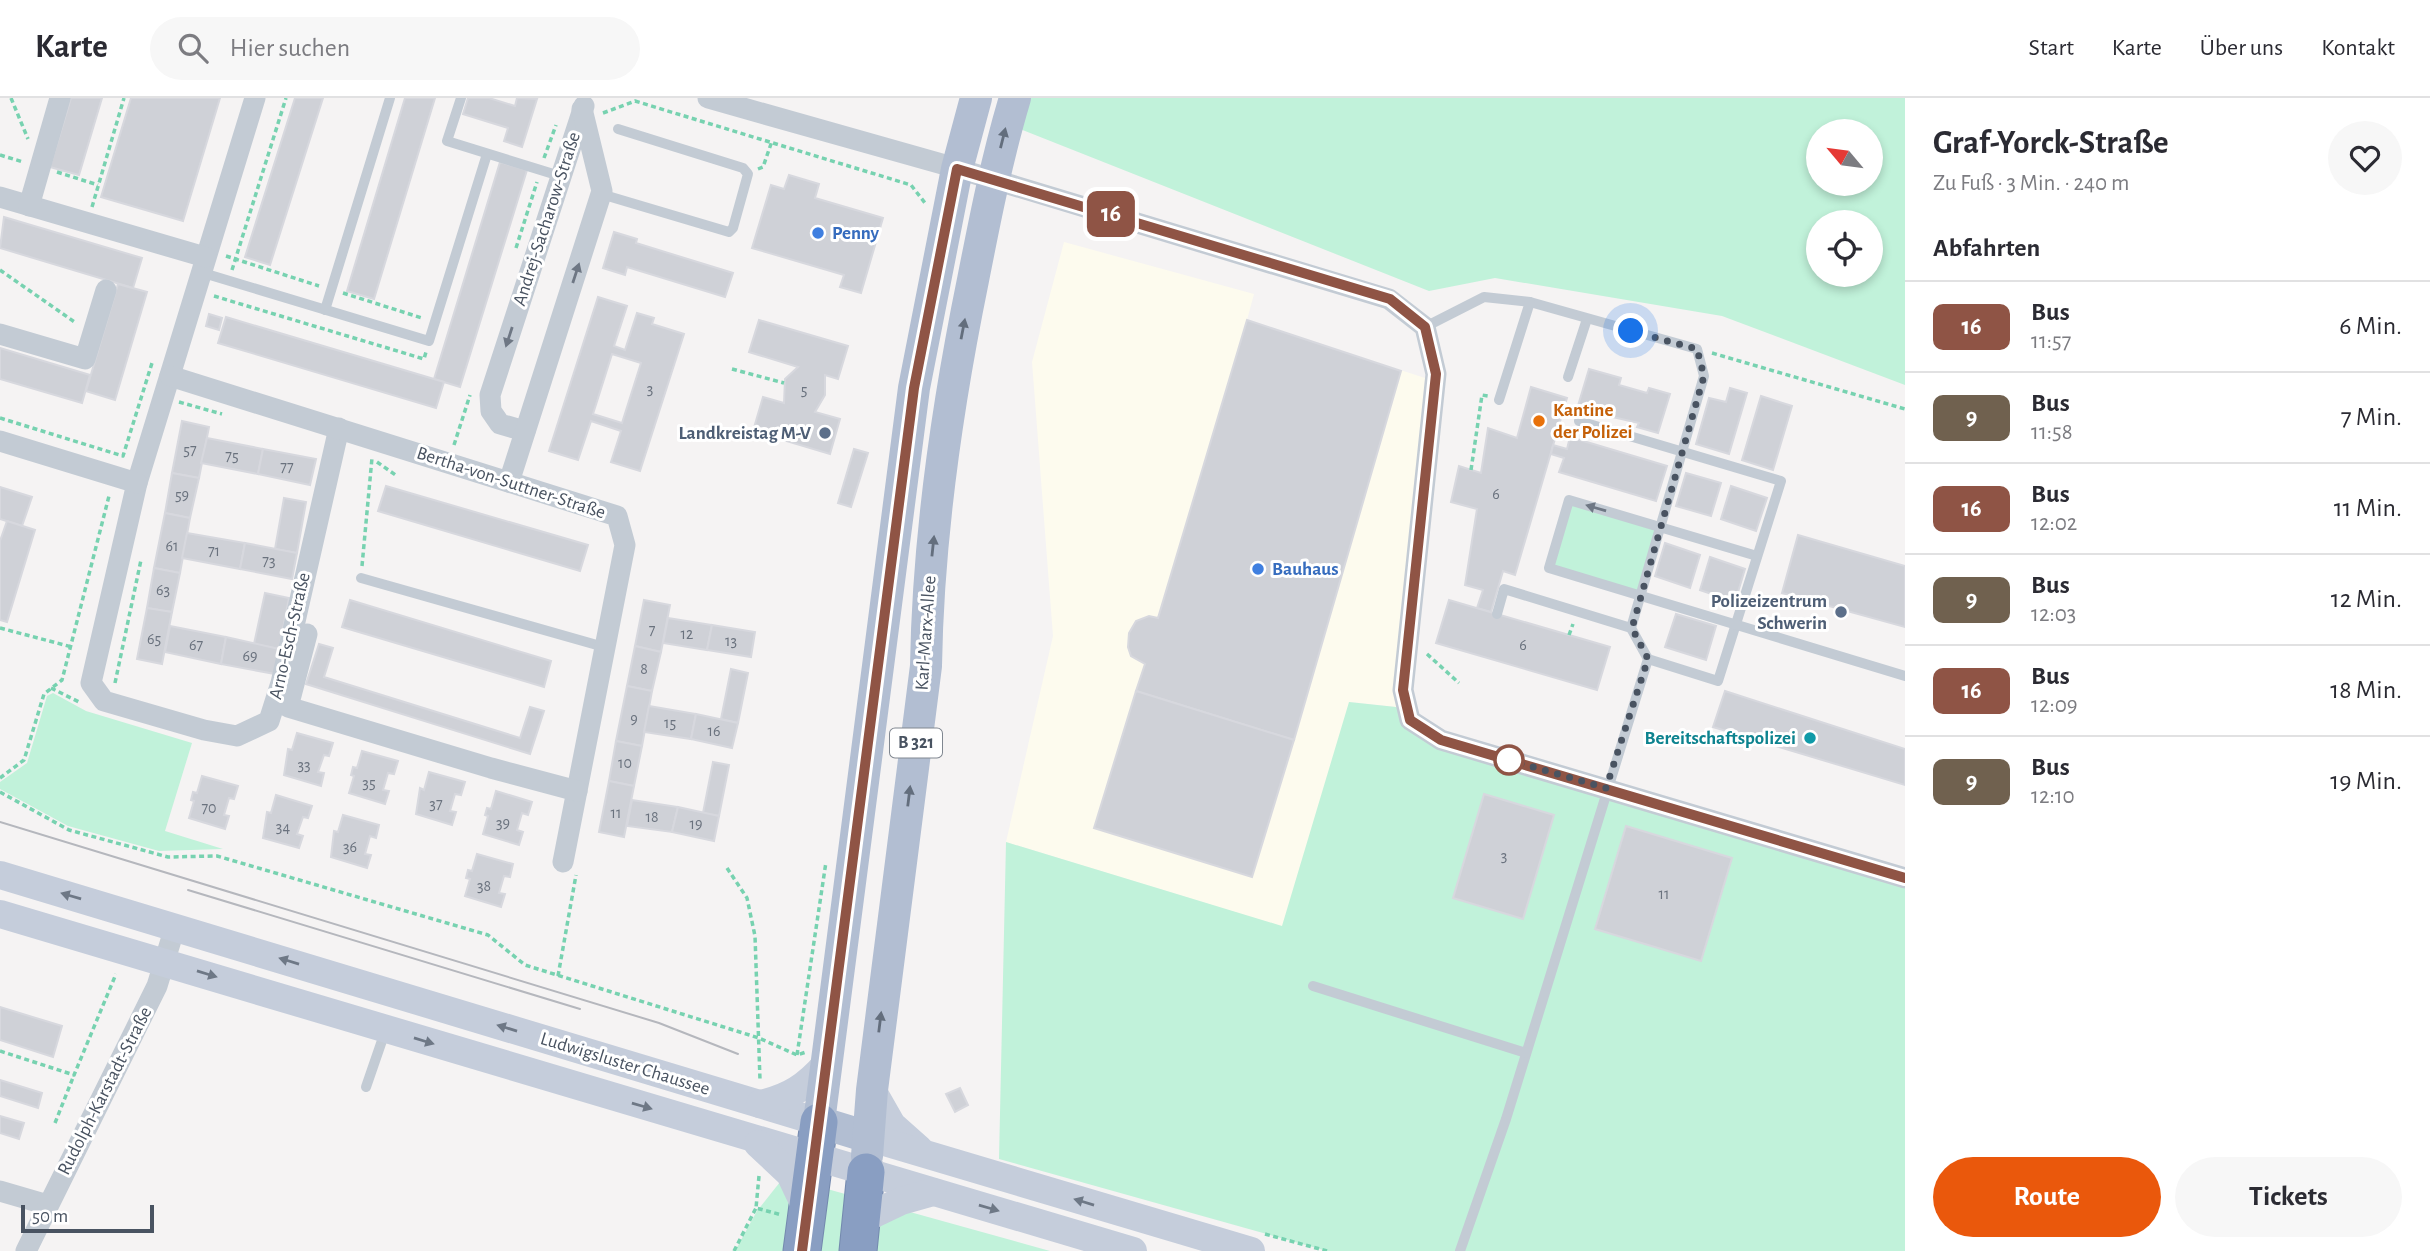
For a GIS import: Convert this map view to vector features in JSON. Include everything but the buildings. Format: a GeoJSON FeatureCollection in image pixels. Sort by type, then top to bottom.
{"type":"FeatureCollection","features":[{"type":"Feature","properties":{"kind":"highway","name":"B 321"},"geometry":{"type":"LineString","coordinates":[[805,1228],[816,1140]]}},
{"type":"Feature","properties":{"kind":"highway","name":"B 321"},"geometry":{"type":"LineString","coordinates":[[860,1236],[867,1154]]}},
{"type":"Feature","properties":{"kind":"main road","name":"B 321"},"geometry":{"type":"LineString","coordinates":[[957,169],[976,98]]}},
{"type":"Feature","properties":{"kind":"main road","name":"B 321"},"geometry":{"type":"LineString","coordinates":[[993,179],[1015,98]]}},
{"type":"Feature","properties":{"kind":"main road","name":"Karl-Marx-Allee"},"geometry":{"type":"LineString","coordinates":[[817,1058],[914,388],[957,169]]}},
{"type":"Feature","properties":{"kind":"main road","name":"Karl-Marx-Allee"},"geometry":{"type":"LineString","coordinates":[[872,1090],[926,666],[927,598],[949,396],[993,179]]}},
{"type":"Feature","properties":{"kind":"main road","name":"B 321"},"geometry":{"type":"LineString","coordinates":[[816,1140],[817,1058]]}},
{"type":"Feature","properties":{"kind":"main road","name":"B 321"},"geometry":{"type":"LineString","coordinates":[[867,1154],[872,1090]]}},
{"type":"Feature","properties":{"kind":"main road","name":"Ludwigsluster Chaussee"},"geometry":{"type":"LineString","coordinates":[[816,1140],[867,1154]]}},
{"type":"Feature","properties":{"kind":"street"},"geometry":{"type":"LineString","coordinates":[[29,206],[61,98]]}},
{"type":"Feature","properties":{"kind":"street","name":"Arno-Esch-Straße"},"geometry":{"type":"LineString","coordinates":[[255,98],[137,483],[91,682],[104,701],[204,730],[237,736],[269,721],[281,683],[339,429]]}},
{"type":"Feature","properties":{"kind":"street"},"geometry":{"type":"LineString","coordinates":[[708,98],[755,104],[957,169],[1390,299],[1425,327],[1436,374],[1403,690],[1410,720],[1441,740],[1905,878]]}},
{"type":"Feature","properties":{"kind":"street","name":"Andrej-Sacharow-Straße"},"geometry":{"type":"LineString","coordinates":[[525,431],[500,424],[492,411],[491,396],[584,104]]}},
{"type":"Feature","properties":{"kind":"street","name":"Andrej-Sacharow-Straße"},"geometry":{"type":"LineString","coordinates":[[509,482],[601,194],[595,149],[584,104]]}},
{"type":"Feature","properties":{"kind":"street"},"geometry":{"type":"LineString","coordinates":[[0,197],[88,223],[200,273]]}},
{"type":"Feature","properties":{"kind":"street"},"geometry":{"type":"LineString","coordinates":[[0,334],[85,359],[106,290]]}},
{"type":"Feature","properties":{"kind":"street"},"geometry":{"type":"LineString","coordinates":[[170,376],[339,429]]}},
{"type":"Feature","properties":{"kind":"street","name":"Bertha-von-Suttner-Straße"},"geometry":{"type":"LineString","coordinates":[[339,429],[617,516],[625,545],[577,791],[571,862]]}},
{"type":"Feature","properties":{"kind":"street"},"geometry":{"type":"LineString","coordinates":[[0,441],[137,483]]}},
{"type":"Feature","properties":{"kind":"street"},"geometry":{"type":"LineString","coordinates":[[307,634],[288,706],[491,768],[577,791]]}},
{"type":"Feature","properties":{"kind":"street","name":"Ludwigsluster Chaussee"},"geometry":{"type":"LineString","coordinates":[[0,875],[760,1104],[816,1140]]}},
{"type":"Feature","properties":{"kind":"street","name":"Ludwigsluster Chaussee"},"geometry":{"type":"LineString","coordinates":[[0,914],[161,974],[386,1029],[750,1138],[816,1140]]}},
{"type":"Feature","properties":{"kind":"street","name":"Rudolph-Karstadt-Straße"},"geometry":{"type":"LineString","coordinates":[[26,1251],[161,974],[175,927]]}},
{"type":"Feature","properties":{"kind":"street"},"geometry":{"type":"LineString","coordinates":[[760,1104],[781,1100],[798,1091],[817,1058]]}},
{"type":"Feature","properties":{"kind":"street"},"geometry":{"type":"LineString","coordinates":[[872,1090],[892,1125],[927,1155]]}},
{"type":"Feature","properties":{"kind":"street"},"geometry":{"type":"LineString","coordinates":[[750,1138],[790,1174],[805,1228]]}},
{"type":"Feature","properties":{"kind":"street","name":"Ludwigsluster Chaussee"},"geometry":{"type":"LineString","coordinates":[[867,1154],[927,1155],[1256,1242]]}},
{"type":"Feature","properties":{"kind":"street","name":"Ludwigsluster Chaussee"},"geometry":{"type":"LineString","coordinates":[[867,1154],[933,1192],[1133,1251]]}},
{"type":"Feature","properties":{"kind":"street"},"geometry":{"type":"LineString","coordinates":[[0,1192],[48,1205]]}},
{"type":"Feature","properties":{"kind":"street"},"geometry":{"type":"LineString","coordinates":[[860,1236],[890,1205],[933,1192]]}},
{"type":"Feature","properties":{"kind":"lane"},"geometry":{"type":"LineString","coordinates":[[325,310],[390,98]]}},
{"type":"Feature","properties":{"kind":"lane"},"geometry":{"type":"LineString","coordinates":[[461,98],[447,141],[560,176]]}},
{"type":"Feature","properties":{"kind":"lane"},"geometry":{"type":"LineString","coordinates":[[601,194],[729,232],[733,228],[748,174],[743,168],[618,129]]}},
{"type":"Feature","properties":{"kind":"lane"},"geometry":{"type":"LineString","coordinates":[[200,273],[429,341],[487,154]]}},
{"type":"Feature","properties":{"kind":"lane"},"geometry":{"type":"LineString","coordinates":[[1425,327],[1483,297],[1530,302],[1697,349],[1704,376],[1682,452],[1661,527],[1641,595],[1632,628],[1648,659],[1718,681],[1781,481],[1682,452],[1579,421]]}},
{"type":"Feature","properties":{"kind":"lane"},"geometry":{"type":"LineString","coordinates":[[1499,400],[1530,302]]}},
{"type":"Feature","properties":{"kind":"lane"},"geometry":{"type":"LineString","coordinates":[[1568,377],[1587,319]]}},
{"type":"Feature","properties":{"kind":"lane"},"geometry":{"type":"LineString","coordinates":[[1757,556],[1569,500],[1549,568],[1905,676]]}},
{"type":"Feature","properties":{"kind":"lane"},"geometry":{"type":"LineString","coordinates":[[361,578],[604,647]]}},
{"type":"Feature","properties":{"kind":"lane"},"geometry":{"type":"LineString","coordinates":[[1497,614],[1504,589],[1632,628]]}},
{"type":"Feature","properties":{"kind":"lane"},"geometry":{"type":"LineString","coordinates":[[1460,1251],[1526,1053],[1648,659]]}},
{"type":"Feature","properties":{"kind":"lane"},"geometry":{"type":"LineString","coordinates":[[1312,986],[1526,1053]]}},
{"type":"Feature","properties":{"kind":"lane"},"geometry":{"type":"LineString","coordinates":[[366,1087],[386,1029]]}},
{"type":"Feature","properties":{"kind":"path"},"geometry":{"type":"LineString","coordinates":[[11,98],[40,167]]}},
{"type":"Feature","properties":{"kind":"path"},"geometry":{"type":"LineString","coordinates":[[88,223],[124,98]]}},
{"type":"Feature","properties":{"kind":"path"},"geometry":{"type":"LineString","coordinates":[[223,299],[286,98]]}},
{"type":"Feature","properties":{"kind":"path"},"geometry":{"type":"LineString","coordinates":[[644,98],[643,103],[911,186],[929,209]]}},
{"type":"Feature","properties":{"kind":"path"},"geometry":{"type":"LineString","coordinates":[[748,174],[763,167],[772,141]]}},
{"type":"Feature","properties":{"kind":"path"},"geometry":{"type":"LineString","coordinates":[[0,270],[92,334]]}},
{"type":"Feature","properties":{"kind":"path"},"geometry":{"type":"LineString","coordinates":[[200,273],[223,299],[424,359],[429,341]]}},
{"type":"Feature","properties":{"kind":"path"},"geometry":{"type":"LineString","coordinates":[[1715,353],[1905,409]]}},
{"type":"Feature","properties":{"kind":"path"},"geometry":{"type":"LineString","coordinates":[[0,418],[123,456],[155,354]]}},
{"type":"Feature","properties":{"kind":"path"},"geometry":{"type":"LineString","coordinates":[[732,369],[784,383]]}},
{"type":"Feature","properties":{"kind":"path"},"geometry":{"type":"LineString","coordinates":[[1471,470],[1482,395],[1499,400]]}},
{"type":"Feature","properties":{"kind":"path"},"geometry":{"type":"LineString","coordinates":[[361,578],[372,458]]}},
{"type":"Feature","properties":{"kind":"path"},"geometry":{"type":"LineString","coordinates":[[0,778],[24,760],[44,694],[62,680],[111,497]]}},
{"type":"Feature","properties":{"kind":"path"},"geometry":{"type":"LineString","coordinates":[[0,628],[98,654]]}},
{"type":"Feature","properties":{"kind":"path"},"geometry":{"type":"LineString","coordinates":[[1409,639],[1460,683]]}},
{"type":"Feature","properties":{"kind":"path"},"geometry":{"type":"LineString","coordinates":[[0,792],[69,830],[168,857],[217,856],[488,935],[525,965],[817,1058],[829,850]]}},
{"type":"Feature","properties":{"kind":"path"},"geometry":{"type":"LineString","coordinates":[[558,976],[571,862]]}},
{"type":"Feature","properties":{"kind":"path"},"geometry":{"type":"LineString","coordinates":[[727,868],[747,898],[755,936],[759,1038]]}},
{"type":"Feature","properties":{"kind":"path"},"geometry":{"type":"LineString","coordinates":[[103,970],[116,974],[161,974]]}},
{"type":"Feature","properties":{"kind":"path"},"geometry":{"type":"LineString","coordinates":[[55,1123],[116,974]]}},
{"type":"Feature","properties":{"kind":"path"},"geometry":{"type":"LineString","coordinates":[[0,1051],[74,1075]]}},
{"type":"Feature","properties":{"kind":"path"},"geometry":{"type":"LineString","coordinates":[[734,1251],[756,1208],[760,1178],[756,1171]]}},
{"type":"Feature","properties":{"kind":"path"},"geometry":{"type":"LineString","coordinates":[[756,1208],[785,1216],[792,1223],[805,1228]]}},
{"type":"Feature","properties":{"kind":"path"},"geometry":{"type":"LineString","coordinates":[[1256,1242],[1327,1251]]}},
{"type":"Feature","properties":{"kind":"shaded area"},"geometry":{"type":"Polygon","coordinates":[[[1064,242],[1254,294],[1247,320],[1425,378],[1396,707],[1350,702],[1396,723],[1301,863],[1283,927],[1006,842],[1053,636],[1032,362],[1064,242]]]}},
{"type":"Feature","properties":{"kind":"green space"},"geometry":{"type":"Polygon","coordinates":[[[1029,98],[1905,98],[1905,385],[1722,316],[1495,278],[1429,291],[1020,129],[1029,98]]]}},
{"type":"Feature","properties":{"kind":"green space"},"geometry":{"type":"Polygon","coordinates":[[[1569,500],[1661,527],[1641,595],[1549,568],[1569,500]]]}},
{"type":"Feature","properties":{"kind":"green space"},"geometry":{"type":"Polygon","coordinates":[[[53,693],[86,711],[192,743],[165,831],[223,849],[159,851],[68,826],[0,789],[0,782],[27,763],[47,696],[53,693]]]}},
{"type":"Feature","properties":{"kind":"green space"},"geometry":{"type":"Polygon","coordinates":[[[1349,702],[1396,707],[1441,740],[1905,878],[1905,1251],[1327,1251],[999,1159],[1006,842],[1282,926],[1349,702]]]}},
{"type":"Feature","properties":{"kind":"green space"},"geometry":{"type":"Polygon","coordinates":[[[784,1177],[1050,1251],[735,1251],[757,1211],[784,1177]]]}},
{"type":"Feature","properties":{"kind":"tram line"},"geometry":{"type":"LineString","coordinates":[[0,822],[659,1023],[738,1054]]}},
{"type":"Feature","properties":{"kind":"tram line"},"geometry":{"type":"LineString","coordinates":[[188,890],[580,1009]]}},
{"type":"Feature","properties":{"kind":"bus line","name":"16"},"geometry":{"type":"LineString","coordinates":[[802,1251],[914,388],[957,169],[1390,299],[1425,327],[1436,374],[1416,588],[1403,690],[1410,720],[1441,740],[1905,878]]}},
{"type":"Feature","properties":{"kind":"place","name":"Penny"},"geometry":{"type":"Point","coordinates":[818,233]}},
{"type":"Feature","properties":{"kind":"place","name":"Kantine der Polizei"},"geometry":{"type":"Point","coordinates":[1539,421]}},
{"type":"Feature","properties":{"kind":"place","name":"Landkreistag M-V"},"geometry":{"type":"Point","coordinates":[825,433]}},
{"type":"Feature","properties":{"kind":"place","name":"Bauhaus"},"geometry":{"type":"Point","coordinates":[1258,569]}},
{"type":"Feature","properties":{"kind":"place","name":"Polizeizentrum Schwerin"},"geometry":{"type":"Point","coordinates":[1841,612]}},
{"type":"Feature","properties":{"kind":"place","name":"Bereitschaftspolizei"},"geometry":{"type":"Point","coordinates":[1810,738]}},
{"type":"Feature","properties":{"kind":"route"},"geometry":{"type":"LineString","coordinates":[[1509,760],[1606,788],[1648,659],[1632,628],[1704,376],[1697,349],[1631,331]]}}]}
